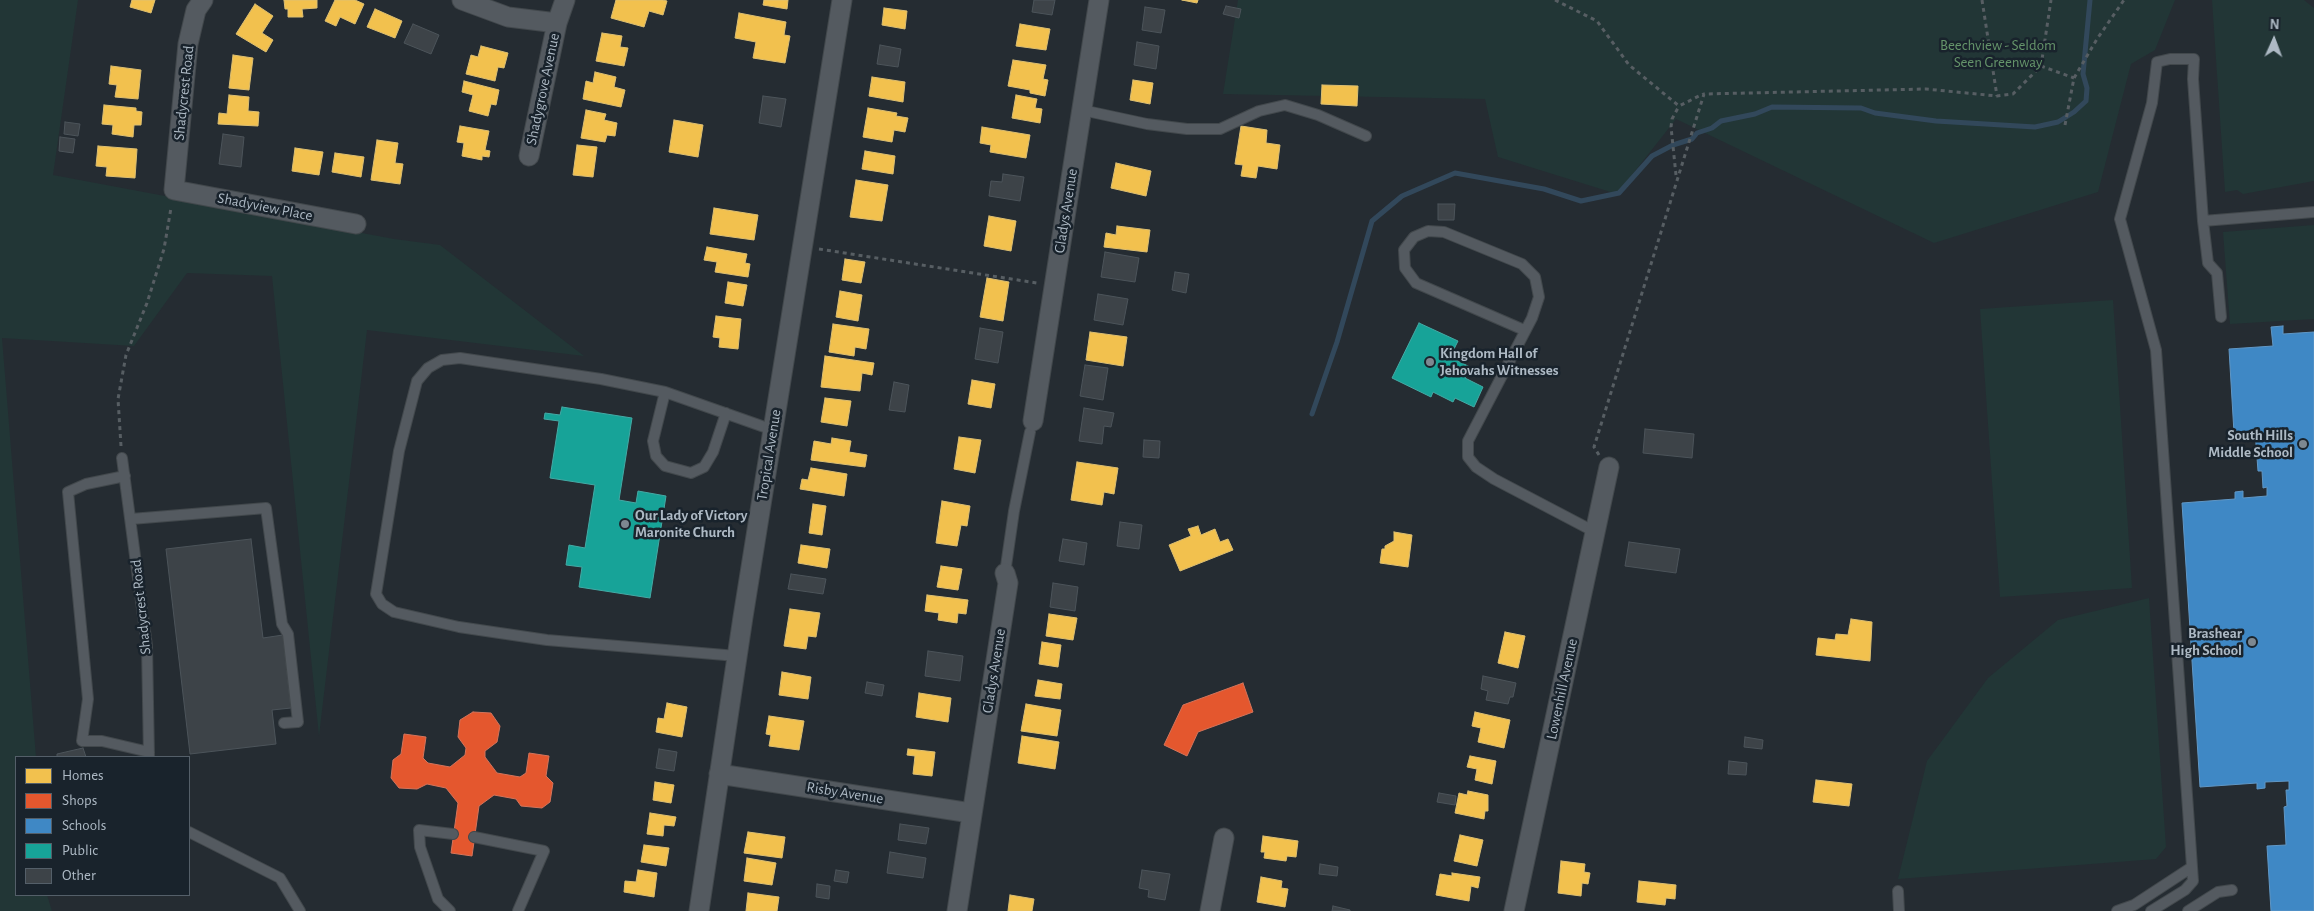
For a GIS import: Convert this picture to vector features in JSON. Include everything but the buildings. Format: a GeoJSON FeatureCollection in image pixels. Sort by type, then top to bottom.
{"type":"FeatureCollection","features":[{"type":"Feature","properties":{"kind":"street","name":"Shadycrest Road"},"geometry":{"type":"LineString","coordinates":[[174,190],[188,44],[196,10],[203,0]]}},
{"type":"Feature","properties":{"kind":"street"},"geometry":{"type":"LineString","coordinates":[[462,0],[508,17],[557,23]]}},
{"type":"Feature","properties":{"kind":"street","name":"Shadygrove Avenue"},"geometry":{"type":"LineString","coordinates":[[529,156],[557,23],[565,0]]}},
{"type":"Feature","properties":{"kind":"street","name":"Tropical Avenue"},"geometry":{"type":"LineString","coordinates":[[699,911],[737,656],[842,0]]}},
{"type":"Feature","properties":{"kind":"street","name":"Gladys Avenue"},"geometry":{"type":"LineString","coordinates":[[1032,427],[1099,0]]}},
{"type":"Feature","properties":{"kind":"street","name":"Shadyview Place"},"geometry":{"type":"LineString","coordinates":[[174,190],[356,224]]}},
{"type":"Feature","properties":{"kind":"street","name":"Lowenhill Avenue"},"geometry":{"type":"LineString","coordinates":[[1514,911],[1609,467]]}},
{"type":"Feature","properties":{"kind":"street","name":"Gladys Avenue"},"geometry":{"type":"LineString","coordinates":[[957,911],[1008,583],[1005,573]]}},
{"type":"Feature","properties":{"kind":"street","name":"Risby Avenue"},"geometry":{"type":"LineString","coordinates":[[719,774],[971,813]]}},
{"type":"Feature","properties":{"kind":"street"},"geometry":{"type":"LineString","coordinates":[[1210,911],[1224,838]]}},
{"type":"Feature","properties":{"kind":"lane"},"geometry":{"type":"LineString","coordinates":[[2151,911],[2185,890],[2192,881],[2192,867],[2156,350],[2120,219],[2152,103],[2157,62],[2170,59],[2194,59],[2193,79],[2203,220],[2208,263],[2217,273],[2221,318]]}},
{"type":"Feature","properties":{"kind":"lane"},"geometry":{"type":"LineString","coordinates":[[1082,110],[1147,124],[1188,129],[1220,129],[1260,110],[1285,105],[1318,115],[1366,136]]}},
{"type":"Feature","properties":{"kind":"lane"},"geometry":{"type":"LineString","coordinates":[[2203,220],[2314,212]]}},
{"type":"Feature","properties":{"kind":"lane"},"geometry":{"type":"LineString","coordinates":[[1524,330],[1416,283],[1405,268],[1404,250],[1414,237],[1428,232],[1444,232],[1522,264],[1535,276],[1538,296],[1532,318],[1524,330],[1468,441],[1468,456],[1476,466],[1494,479],[1595,532]]}},
{"type":"Feature","properties":{"kind":"lane"},"geometry":{"type":"LineString","coordinates":[[737,656],[547,640],[458,626],[394,612],[382,604],[376,594],[399,451],[417,381],[428,368],[442,360],[460,358],[664,392],[773,430]]}},
{"type":"Feature","properties":{"kind":"lane"},"geometry":{"type":"LineString","coordinates":[[664,392],[653,441],[656,456],[665,466],[691,473],[704,467],[713,452],[726,413]]}},
{"type":"Feature","properties":{"kind":"lane","name":"Gladys Avenue"},"geometry":{"type":"LineString","coordinates":[[1005,573],[1014,511],[1032,427]]}},
{"type":"Feature","properties":{"kind":"lane","name":"Shadycrest Road"},"geometry":{"type":"LineString","coordinates":[[122,458],[147,646],[149,755]]}},
{"type":"Feature","properties":{"kind":"lane"},"geometry":{"type":"LineString","coordinates":[[125,476],[86,484],[68,492],[88,699],[82,741],[102,741],[149,755]]}},
{"type":"Feature","properties":{"kind":"lane"},"geometry":{"type":"LineString","coordinates":[[131,519],[266,508],[282,624],[288,634],[298,722],[284,723]]}},
{"type":"Feature","properties":{"kind":"lane"},"geometry":{"type":"LineString","coordinates":[[450,911],[438,899],[420,847],[419,830],[453,834]]}},
{"type":"Feature","properties":{"kind":"lane"},"geometry":{"type":"LineString","coordinates":[[190,833],[280,878],[300,911]]}},
{"type":"Feature","properties":{"kind":"lane"},"geometry":{"type":"LineString","coordinates":[[474,837],[544,851],[518,911]]}},
{"type":"Feature","properties":{"kind":"lane"},"geometry":{"type":"LineString","coordinates":[[2117,911],[2134,905],[2192,867]]}},
{"type":"Feature","properties":{"kind":"lane"},"geometry":{"type":"LineString","coordinates":[[2188,911],[2218,892],[2232,890]]}},
{"type":"Feature","properties":{"kind":"lane"},"geometry":{"type":"LineString","coordinates":[[1898,891],[1899,911]]}},
{"type":"Feature","properties":{"kind":"path"},"geometry":{"type":"LineString","coordinates":[[1555,0],[1597,21],[1629,66],[1678,106]]}},
{"type":"Feature","properties":{"kind":"path"},"geometry":{"type":"LineString","coordinates":[[1982,0],[1997,96]]}},
{"type":"Feature","properties":{"kind":"path"},"geometry":{"type":"LineString","coordinates":[[1676,178],[1671,127],[1672,118],[1678,106],[1704,94],[1926,89],[1997,96],[2013,94],[2041,66],[2051,0]]}},
{"type":"Feature","properties":{"kind":"path"},"geometry":{"type":"LineString","coordinates":[[2065,125],[2074,78],[2097,39],[2124,0]]}},
{"type":"Feature","properties":{"kind":"path"},"geometry":{"type":"LineString","coordinates":[[2041,66],[2074,78]]}},
{"type":"Feature","properties":{"kind":"path"},"geometry":{"type":"LineString","coordinates":[[1609,467],[1594,447],[1676,178],[1704,94]]}},
{"type":"Feature","properties":{"kind":"path"},"geometry":{"type":"LineString","coordinates":[[122,458],[118,399],[125,364],[164,248],[174,190]]}},
{"type":"Feature","properties":{"kind":"path"},"geometry":{"type":"LineString","coordinates":[[824,250],[1055,286]]}},
{"type":"Feature","properties":{"kind":"green space"},"geometry":{"type":"Polygon","coordinates":[[[0,0],[78,0],[53,175],[394,239],[440,245],[584,356],[367,330],[319,736],[272,276],[187,273],[134,346],[2,338],[36,756],[15,756],[15,896],[47,896],[52,911],[0,911],[0,0]]]}},
{"type":"Feature","properties":{"kind":"green space","name":"Beechview - Seldom Seen Greenway"},"geometry":{"type":"Polygon","coordinates":[[[1238,0],[2175,0],[2155,50],[2131,64],[2098,192],[1934,243],[1676,119],[1617,194],[1498,157],[1485,99],[1223,94],[1238,0]]]}},
{"type":"Feature","properties":{"kind":"green space"},"geometry":{"type":"Polygon","coordinates":[[[2212,0],[2304,0],[2314,8],[2314,181],[2243,194],[2237,190],[2225,192],[2212,0]]]}},
{"type":"Feature","properties":{"kind":"green space"},"geometry":{"type":"Polygon","coordinates":[[[2314,225],[2314,319],[2230,324],[2223,232],[2314,225]]]}},
{"type":"Feature","properties":{"kind":"green space"},"geometry":{"type":"Polygon","coordinates":[[[2113,300],[2132,588],[2000,597],[1980,309],[2113,300]]]}},
{"type":"Feature","properties":{"kind":"green space"},"geometry":{"type":"Polygon","coordinates":[[[2149,598],[2166,847],[2156,859],[1898,879],[1927,761],[1988,678],[2058,620],[2149,598]]]}},
{"type":"Feature","properties":{"kind":"waterway"},"geometry":{"type":"LineString","coordinates":[[1312,414],[1337,342],[1372,221],[1402,196],[1455,173],[1544,189],[1581,201],[1619,193],[1652,156],[1673,145],[1692,139],[1697,133],[1712,128],[1721,121],[1755,114],[1772,107],[1861,108],[1875,113],[1936,121],[2035,127],[2058,122],[2074,112],[2086,101],[2087,88],[2083,74],[2090,0]]}},
{"type":"Feature","properties":{"kind":"place","name":"Kingdom Hall of Jehovahs Witnesses"},"geometry":{"type":"Point","coordinates":[1430,362]}},
{"type":"Feature","properties":{"kind":"place","name":"South Hills Middle School"},"geometry":{"type":"Point","coordinates":[2303,444]}},
{"type":"Feature","properties":{"kind":"place","name":"Our Lady of Victory Maronite Church"},"geometry":{"type":"Point","coordinates":[625,524]}},
{"type":"Feature","properties":{"kind":"place","name":"Brashear High School"},"geometry":{"type":"Point","coordinates":[2252,642]}}]}
